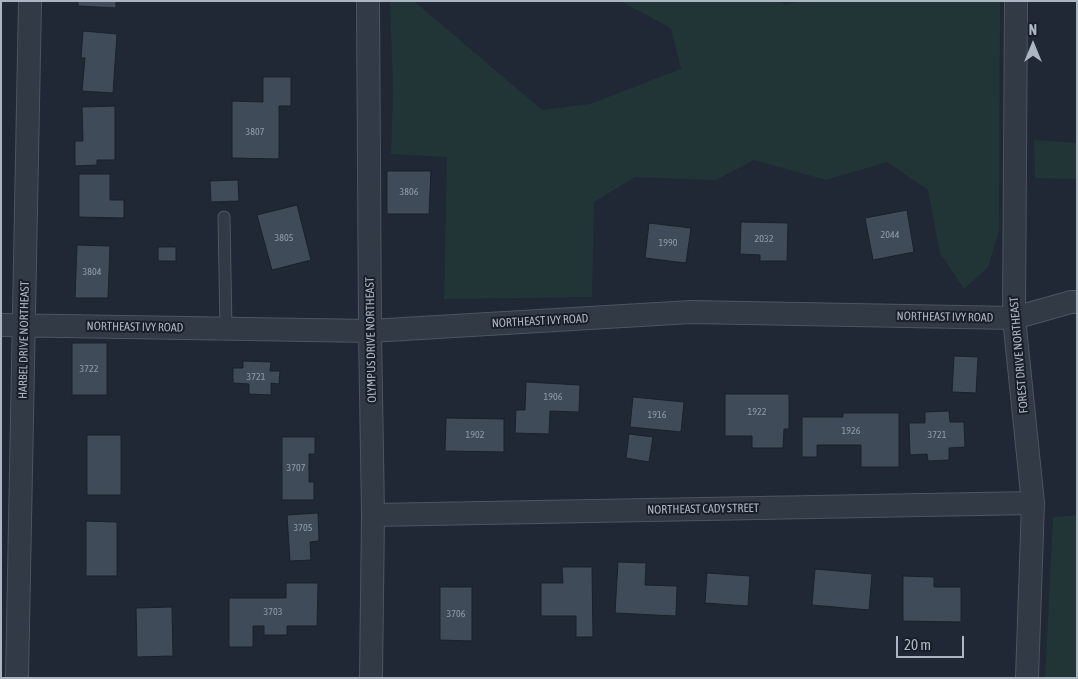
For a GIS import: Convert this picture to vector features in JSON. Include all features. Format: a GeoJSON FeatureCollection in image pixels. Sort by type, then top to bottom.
{"type":"FeatureCollection","features":[{"type":"Feature","properties":{"kind":"street","name":"HARBEL DRIVE NORTHEAST"},"geometry":{"type":"LineString","coordinates":[[17,678],[30,1]]}},
{"type":"Feature","properties":{"kind":"street","name":"OLYMPUS DRIVE NORTHEAST"},"geometry":{"type":"LineString","coordinates":[[368,1],[373,516],[370,678]]}},
{"type":"Feature","properties":{"kind":"street","name":"FOREST DRIVE NORTHEAST"},"geometry":{"type":"LineString","coordinates":[[1016,1],[1014,318],[1033,503],[1027,678]]}},
{"type":"Feature","properties":{"kind":"street","name":"NORTHEAST IVY ROAD"},"geometry":{"type":"LineString","coordinates":[[1,325],[370,331],[691,312],[1014,318],[1077,302]]}},
{"type":"Feature","properties":{"kind":"street","name":"NORTHEAST CADY STREET"},"geometry":{"type":"LineString","coordinates":[[373,516],[1033,503]]}},
{"type":"Feature","properties":{"kind":"lane"},"geometry":{"type":"LineString","coordinates":[[224,216],[226,329]]}},
{"type":"Feature","properties":{"kind":"shaded area"},"geometry":{"type":"Polygon","coordinates":[[[390,1],[414,1],[542,110],[590,104],[681,69],[671,28],[620,1],[779,1],[785,4],[804,1],[1000,1],[999,231],[988,267],[964,289],[940,253],[928,190],[887,162],[826,180],[754,160],[716,180],[635,177],[594,202],[592,297],[444,299],[447,157],[391,154],[393,91],[390,1]]]}},
{"type":"Feature","properties":{"kind":"shaded area"},"geometry":{"type":"Polygon","coordinates":[[[1034,140],[1077,143],[1077,179],[1035,178],[1034,140]]]}},
{"type":"Feature","properties":{"kind":"shaded area"},"geometry":{"type":"Polygon","coordinates":[[[1077,515],[1077,678],[1045,678],[1053,517],[1077,515]]]}},
{"type":"Feature","properties":{"kind":"building"},"geometry":{"type":"Polygon","coordinates":[[[78,1],[116,1],[116,8],[78,6],[78,1]]]}},
{"type":"Feature","properties":{"kind":"building"},"geometry":{"type":"Polygon","coordinates":[[[83,31],[117,34],[113,93],[82,91],[85,58],[81,58],[83,31]]]}},
{"type":"Feature","properties":{"kind":"building"},"geometry":{"type":"Polygon","coordinates":[[[263,77],[291,77],[291,106],[279,106],[279,159],[232,158],[232,101],[263,102],[263,77]]]}},
{"type":"Feature","properties":{"kind":"building"},"geometry":{"type":"Polygon","coordinates":[[[115,106],[115,160],[97,160],[97,165],[75,166],[75,141],[83,141],[82,107],[115,106]]]}},
{"type":"Feature","properties":{"kind":"building"},"geometry":{"type":"Polygon","coordinates":[[[387,171],[431,171],[429,214],[387,214],[387,171]]]}},
{"type":"Feature","properties":{"kind":"building"},"geometry":{"type":"Polygon","coordinates":[[[79,174],[110,174],[110,200],[124,200],[124,218],[79,217],[79,174]]]}},
{"type":"Feature","properties":{"kind":"building"},"geometry":{"type":"Polygon","coordinates":[[[238,180],[239,201],[211,202],[210,181],[238,180]]]}},
{"type":"Feature","properties":{"kind":"building"},"geometry":{"type":"Polygon","coordinates":[[[297,205],[311,260],[272,270],[257,215],[297,205]]]}},
{"type":"Feature","properties":{"kind":"building"},"geometry":{"type":"Polygon","coordinates":[[[907,210],[914,252],[873,260],[865,218],[907,210]]]}},
{"type":"Feature","properties":{"kind":"building"},"geometry":{"type":"Polygon","coordinates":[[[741,222],[788,223],[787,261],[760,261],[760,255],[740,254],[741,222]]]}},
{"type":"Feature","properties":{"kind":"building"},"geometry":{"type":"Polygon","coordinates":[[[649,223],[691,228],[686,263],[645,258],[649,223]]]}},
{"type":"Feature","properties":{"kind":"building"},"geometry":{"type":"Polygon","coordinates":[[[77,245],[110,246],[108,298],[75,298],[77,245]]]}},
{"type":"Feature","properties":{"kind":"building"},"geometry":{"type":"Polygon","coordinates":[[[158,247],[176,247],[176,261],[158,261],[158,247]]]}},
{"type":"Feature","properties":{"kind":"building"},"geometry":{"type":"Polygon","coordinates":[[[72,343],[107,343],[107,395],[72,395],[72,343]]]}},
{"type":"Feature","properties":{"kind":"building"},"geometry":{"type":"Polygon","coordinates":[[[954,356],[978,357],[976,393],[952,392],[954,356]]]}},
{"type":"Feature","properties":{"kind":"building"},"geometry":{"type":"Polygon","coordinates":[[[243,361],[271,362],[270,371],[280,371],[279,384],[271,383],[271,395],[249,394],[249,384],[233,383],[233,368],[243,368],[243,361]]]}},
{"type":"Feature","properties":{"kind":"building"},"geometry":{"type":"Polygon","coordinates":[[[526,382],[580,385],[579,412],[550,411],[549,434],[515,433],[516,410],[525,410],[526,382]]]}},
{"type":"Feature","properties":{"kind":"building"},"geometry":{"type":"Polygon","coordinates":[[[725,394],[789,394],[789,429],[784,429],[783,448],[752,448],[752,436],[725,436],[725,394]]]}},
{"type":"Feature","properties":{"kind":"building"},"geometry":{"type":"Polygon","coordinates":[[[633,397],[684,402],[681,432],[630,427],[633,397]]]}},
{"type":"Feature","properties":{"kind":"building"},"geometry":{"type":"Polygon","coordinates":[[[949,411],[950,422],[964,422],[965,447],[949,448],[949,460],[928,461],[927,454],[910,455],[909,423],[925,423],[925,412],[949,411]]]}},
{"type":"Feature","properties":{"kind":"building"},"geometry":{"type":"Polygon","coordinates":[[[843,413],[899,413],[899,467],[861,467],[861,445],[817,445],[817,457],[802,457],[802,417],[843,417],[843,413]]]}},
{"type":"Feature","properties":{"kind":"building"},"geometry":{"type":"Polygon","coordinates":[[[446,418],[504,419],[504,452],[445,451],[446,418]]]}},
{"type":"Feature","properties":{"kind":"building"},"geometry":{"type":"Polygon","coordinates":[[[629,434],[653,437],[649,462],[626,458],[629,434]]]}},
{"type":"Feature","properties":{"kind":"building"},"geometry":{"type":"Polygon","coordinates":[[[87,435],[121,435],[121,495],[87,495],[87,435]]]}},
{"type":"Feature","properties":{"kind":"building"},"geometry":{"type":"Polygon","coordinates":[[[282,437],[315,437],[315,454],[309,454],[309,482],[314,482],[314,500],[282,500],[282,437]]]}},
{"type":"Feature","properties":{"kind":"building"},"geometry":{"type":"Polygon","coordinates":[[[318,513],[319,541],[310,542],[311,560],[290,561],[287,515],[318,513]]]}},
{"type":"Feature","properties":{"kind":"building"},"geometry":{"type":"Polygon","coordinates":[[[86,521],[117,522],[117,576],[86,576],[86,521]]]}},
{"type":"Feature","properties":{"kind":"building"},"geometry":{"type":"Polygon","coordinates":[[[618,562],[646,563],[645,585],[677,586],[676,616],[615,613],[618,562]]]}},
{"type":"Feature","properties":{"kind":"building"},"geometry":{"type":"Polygon","coordinates":[[[562,567],[592,567],[593,637],[576,637],[576,616],[541,616],[541,583],[563,583],[562,567]]]}},
{"type":"Feature","properties":{"kind":"building"},"geometry":{"type":"Polygon","coordinates":[[[815,569],[872,574],[869,610],[812,605],[815,569]]]}},
{"type":"Feature","properties":{"kind":"building"},"geometry":{"type":"Polygon","coordinates":[[[707,573],[750,576],[748,606],[705,603],[707,573]]]}},
{"type":"Feature","properties":{"kind":"building"},"geometry":{"type":"Polygon","coordinates":[[[903,576],[934,577],[934,587],[961,587],[961,622],[903,621],[903,576]]]}},
{"type":"Feature","properties":{"kind":"building"},"geometry":{"type":"Polygon","coordinates":[[[286,583],[318,583],[317,626],[287,626],[287,635],[264,635],[264,626],[253,626],[253,647],[229,647],[229,598],[286,598],[286,583]]]}},
{"type":"Feature","properties":{"kind":"building"},"geometry":{"type":"Polygon","coordinates":[[[440,587],[472,587],[472,641],[440,640],[440,587]]]}},
{"type":"Feature","properties":{"kind":"building"},"geometry":{"type":"Polygon","coordinates":[[[172,607],[173,656],[137,657],[136,608],[172,607]]]}}]}
